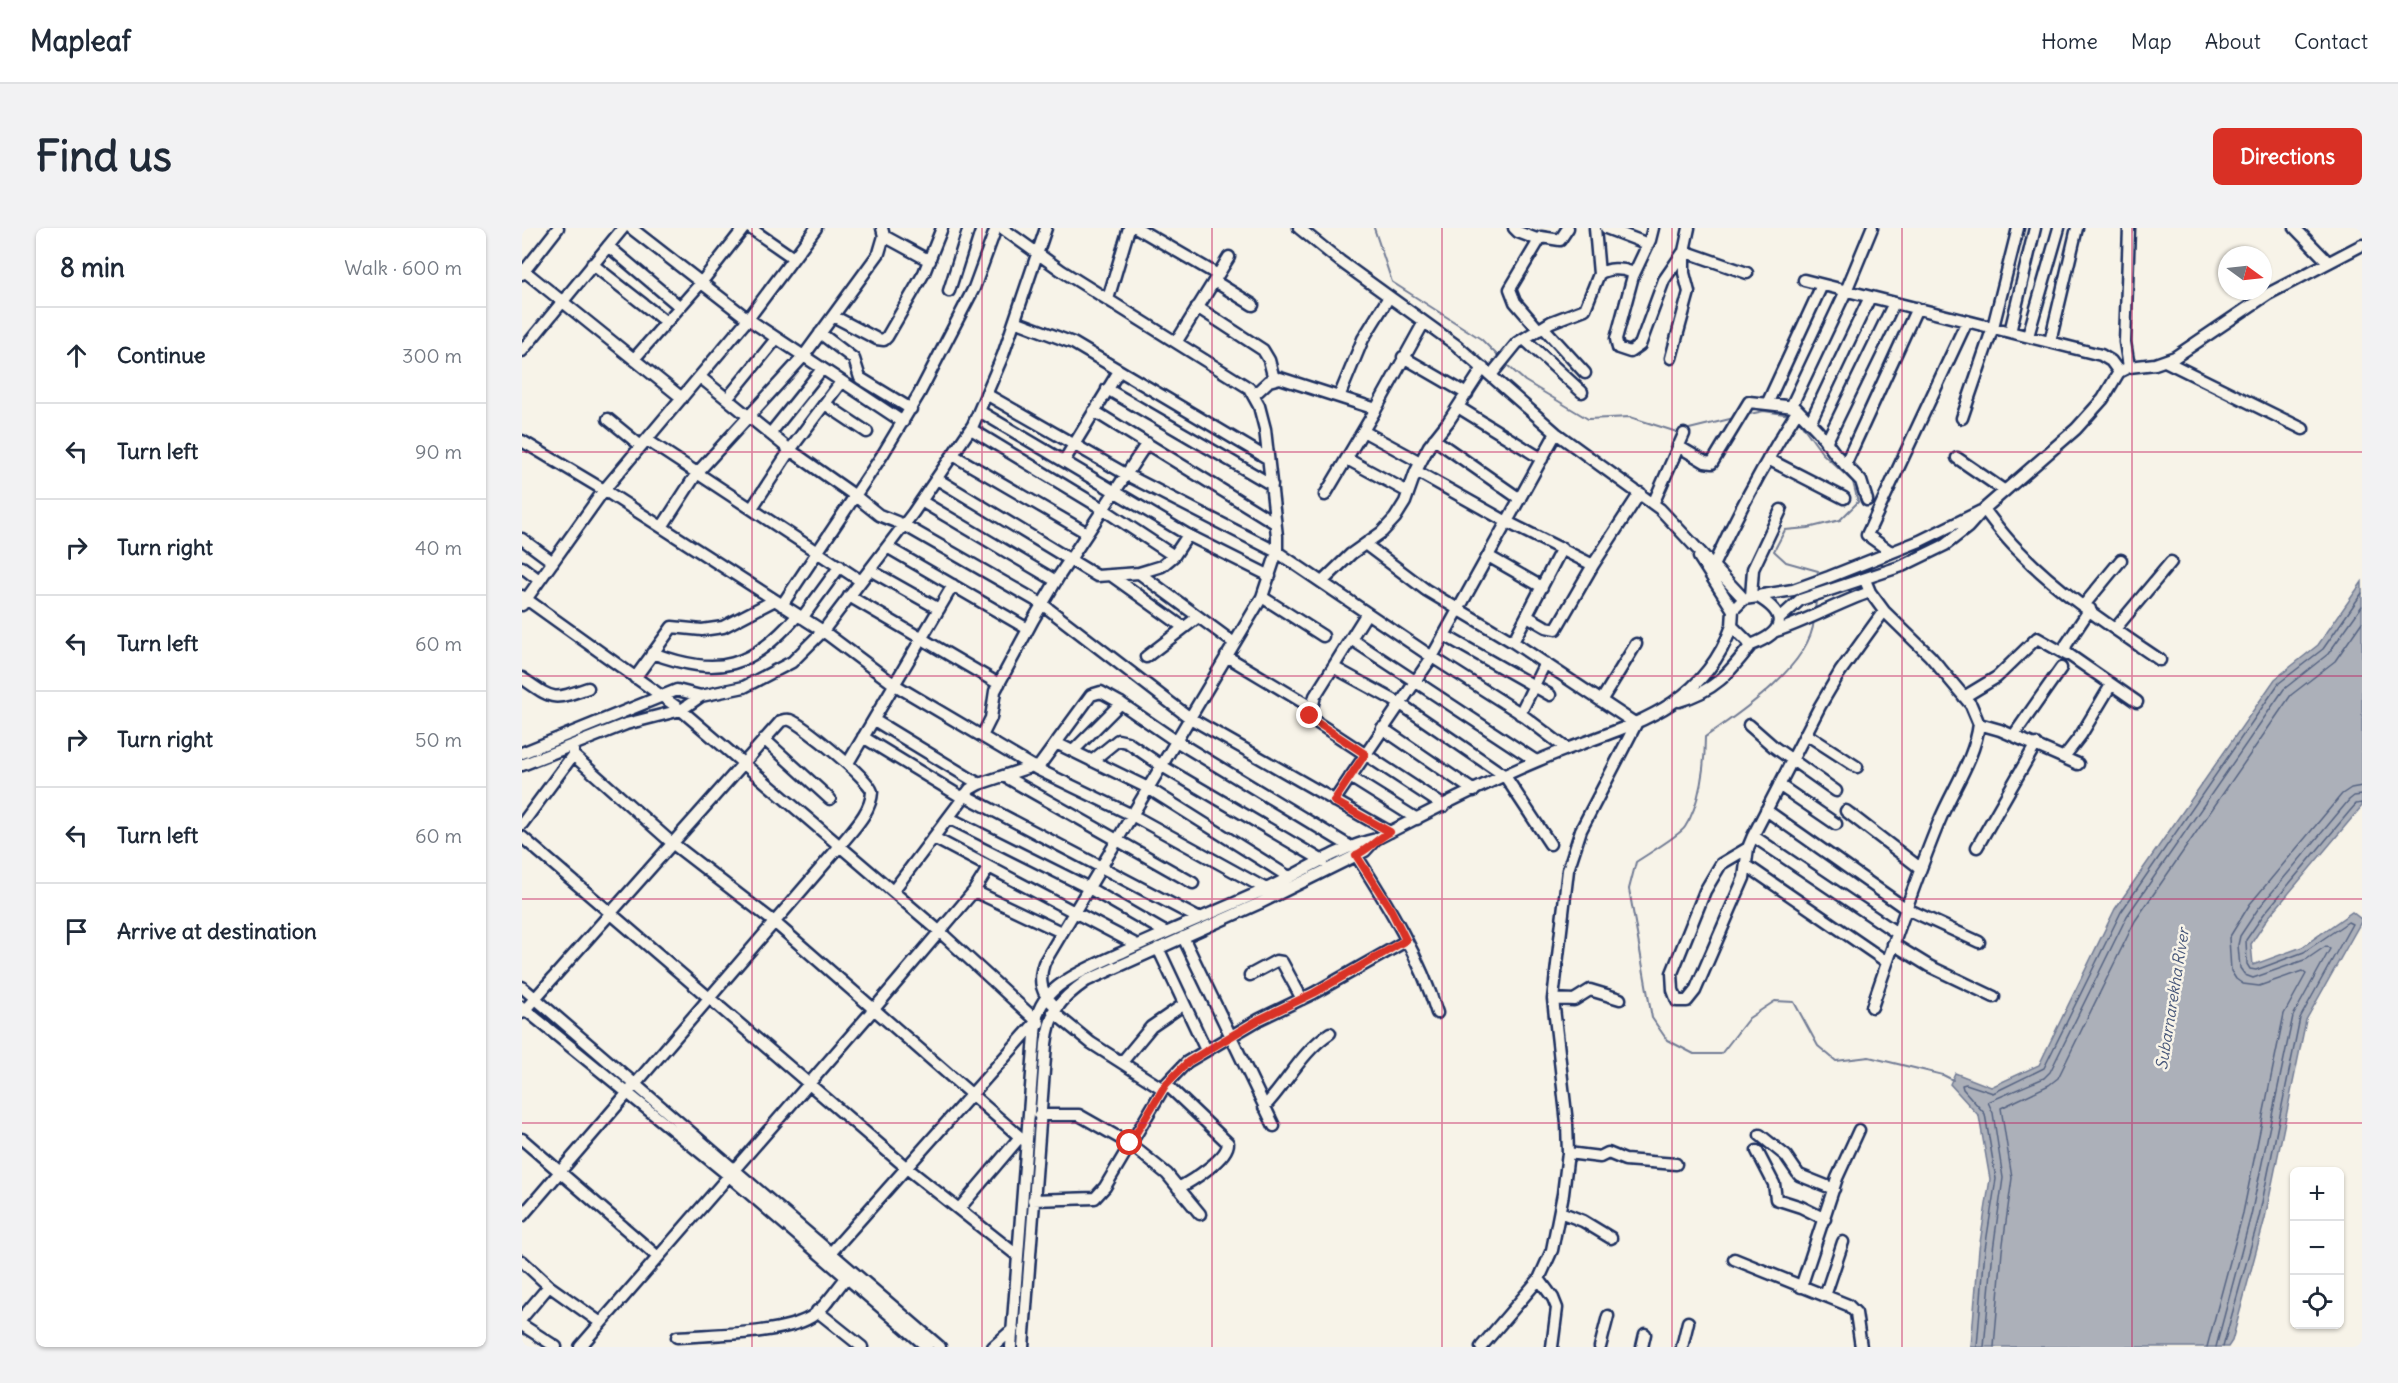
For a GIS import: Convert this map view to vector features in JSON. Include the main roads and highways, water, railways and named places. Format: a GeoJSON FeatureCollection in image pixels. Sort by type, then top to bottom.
{"type":"FeatureCollection","features":[{"type":"Feature","properties":{"kind":"water","name":"Subarnarekha River"},"geometry":{"type":"Polygon","coordinates":[[[2362,582],[2362,806],[2268,918],[2251,944],[2253,965],[2302,947],[2352,912],[2362,920],[2306,1020],[2265,1218],[2232,1341],[2228,1347],[1971,1347],[1979,1249],[1990,1179],[1979,1116],[1950,1084],[1955,1073],[1991,1087],[2039,1065],[2115,909],[2275,679],[2318,645],[2362,582]]]}},
{"type":"Feature","properties":{"kind":"waterway"},"geometry":{"type":"LineString","coordinates":[[1374,228],[1392,282],[1481,339],[1500,358]]}},
{"type":"Feature","properties":{"kind":"waterway"},"geometry":{"type":"LineString","coordinates":[[1506,364],[1525,381],[1588,419],[1630,417],[1677,432],[1734,418]]}},
{"type":"Feature","properties":{"kind":"waterway"},"geometry":{"type":"LineString","coordinates":[[1745,415],[1764,411],[1790,415]]}},
{"type":"Feature","properties":{"kind":"waterway"},"geometry":{"type":"LineString","coordinates":[[1797,418],[1822,453],[1853,482],[1858,502],[1840,520],[1808,528],[1785,530],[1774,551],[1786,562],[1818,571],[1817,579]]}},
{"type":"Feature","properties":{"kind":"waterway"},"geometry":{"type":"LineString","coordinates":[[1815,612],[1816,599]]}},
{"type":"Feature","properties":{"kind":"waterway"},"geometry":{"type":"LineString","coordinates":[[1814,620],[1810,637],[1787,671],[1754,702],[1705,737],[1701,784],[1685,827],[1670,840],[1636,862],[1629,889],[1652,1018],[1667,1040],[1694,1054],[1721,1054],[1749,1018],[1775,1001],[1794,1002],[1818,1046],[1836,1061],[1869,1057],[1943,1075],[1953,1080]]}}]}
